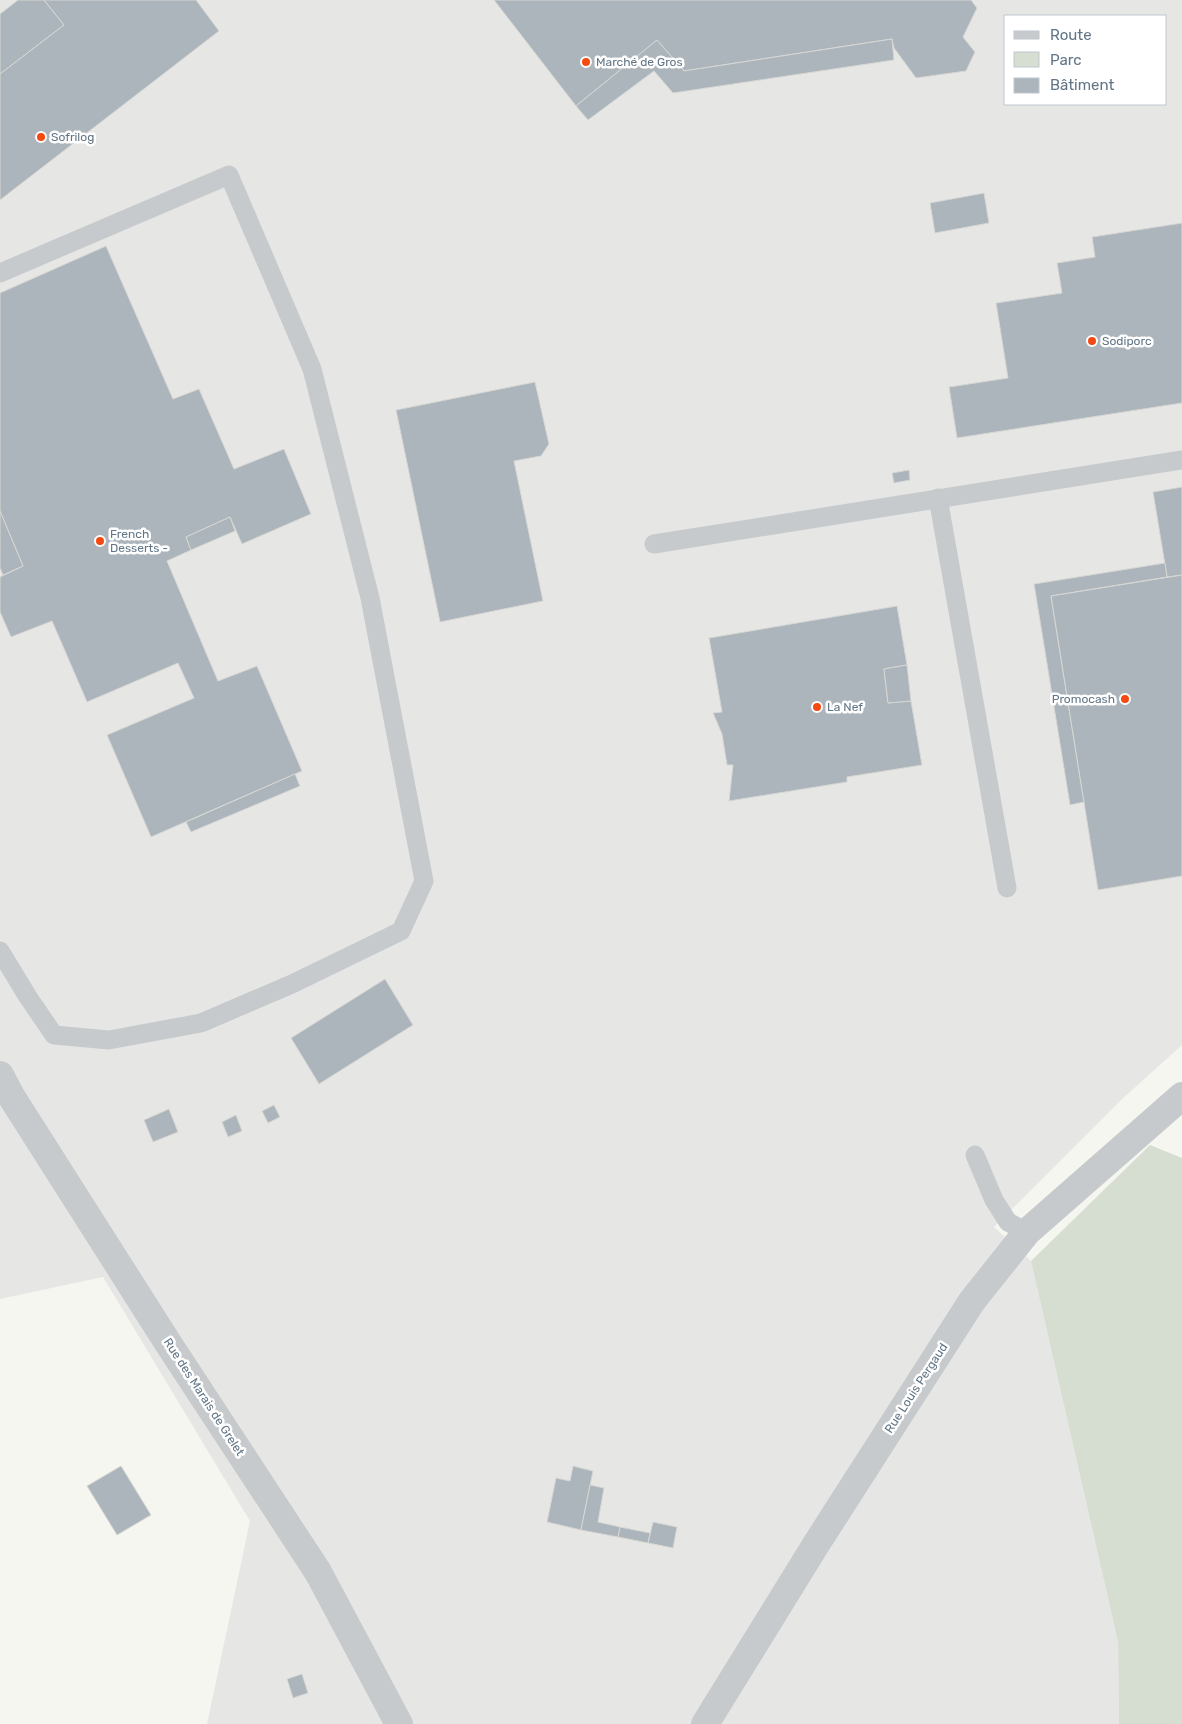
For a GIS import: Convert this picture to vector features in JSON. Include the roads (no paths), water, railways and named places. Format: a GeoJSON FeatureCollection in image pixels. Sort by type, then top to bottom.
{"type":"FeatureCollection","features":[{"type":"Feature","properties":{"kind":"street","name":"Rue des Marais de Grelet"},"geometry":{"type":"LineString","coordinates":[[0,1075],[11,1096],[168,1344],[318,1572],[399,1724]]}},
{"type":"Feature","properties":{"kind":"street","name":"Rue Louis Pergaud"},"geometry":{"type":"LineString","coordinates":[[705,1724],[814,1546],[972,1301],[1027,1232],[1182,1096]]}},
{"type":"Feature","properties":{"kind":"lane"},"geometry":{"type":"LineString","coordinates":[[0,273],[229,175],[312,369],[370,598],[424,881],[401,931],[292,984],[201,1023],[108,1040],[54,1035],[0,952]]}},
{"type":"Feature","properties":{"kind":"lane"},"geometry":{"type":"LineString","coordinates":[[654,544],[1182,460]]}},
{"type":"Feature","properties":{"kind":"lane"},"geometry":{"type":"LineString","coordinates":[[938,498],[1006,888]]}},
{"type":"Feature","properties":{"kind":"lane"},"geometry":{"type":"LineString","coordinates":[[975,1155],[994,1200],[1008,1222],[1027,1232]]}},
{"type":"Feature","properties":{"kind":"place","name":"Marché de Gros"},"geometry":{"type":"Point","coordinates":[586,62]}},
{"type":"Feature","properties":{"kind":"place","name":"Sofrilog"},"geometry":{"type":"Point","coordinates":[41,137]}},
{"type":"Feature","properties":{"kind":"place","name":"Sodiporc"},"geometry":{"type":"Point","coordinates":[1092,341]}},
{"type":"Feature","properties":{"kind":"place","name":"French Desserts -"},"geometry":{"type":"Point","coordinates":[100,541]}},
{"type":"Feature","properties":{"kind":"place","name":"Promocash"},"geometry":{"type":"Point","coordinates":[1125,699]}},
{"type":"Feature","properties":{"kind":"place","name":"La Nef"},"geometry":{"type":"Point","coordinates":[817,707]}}]}
